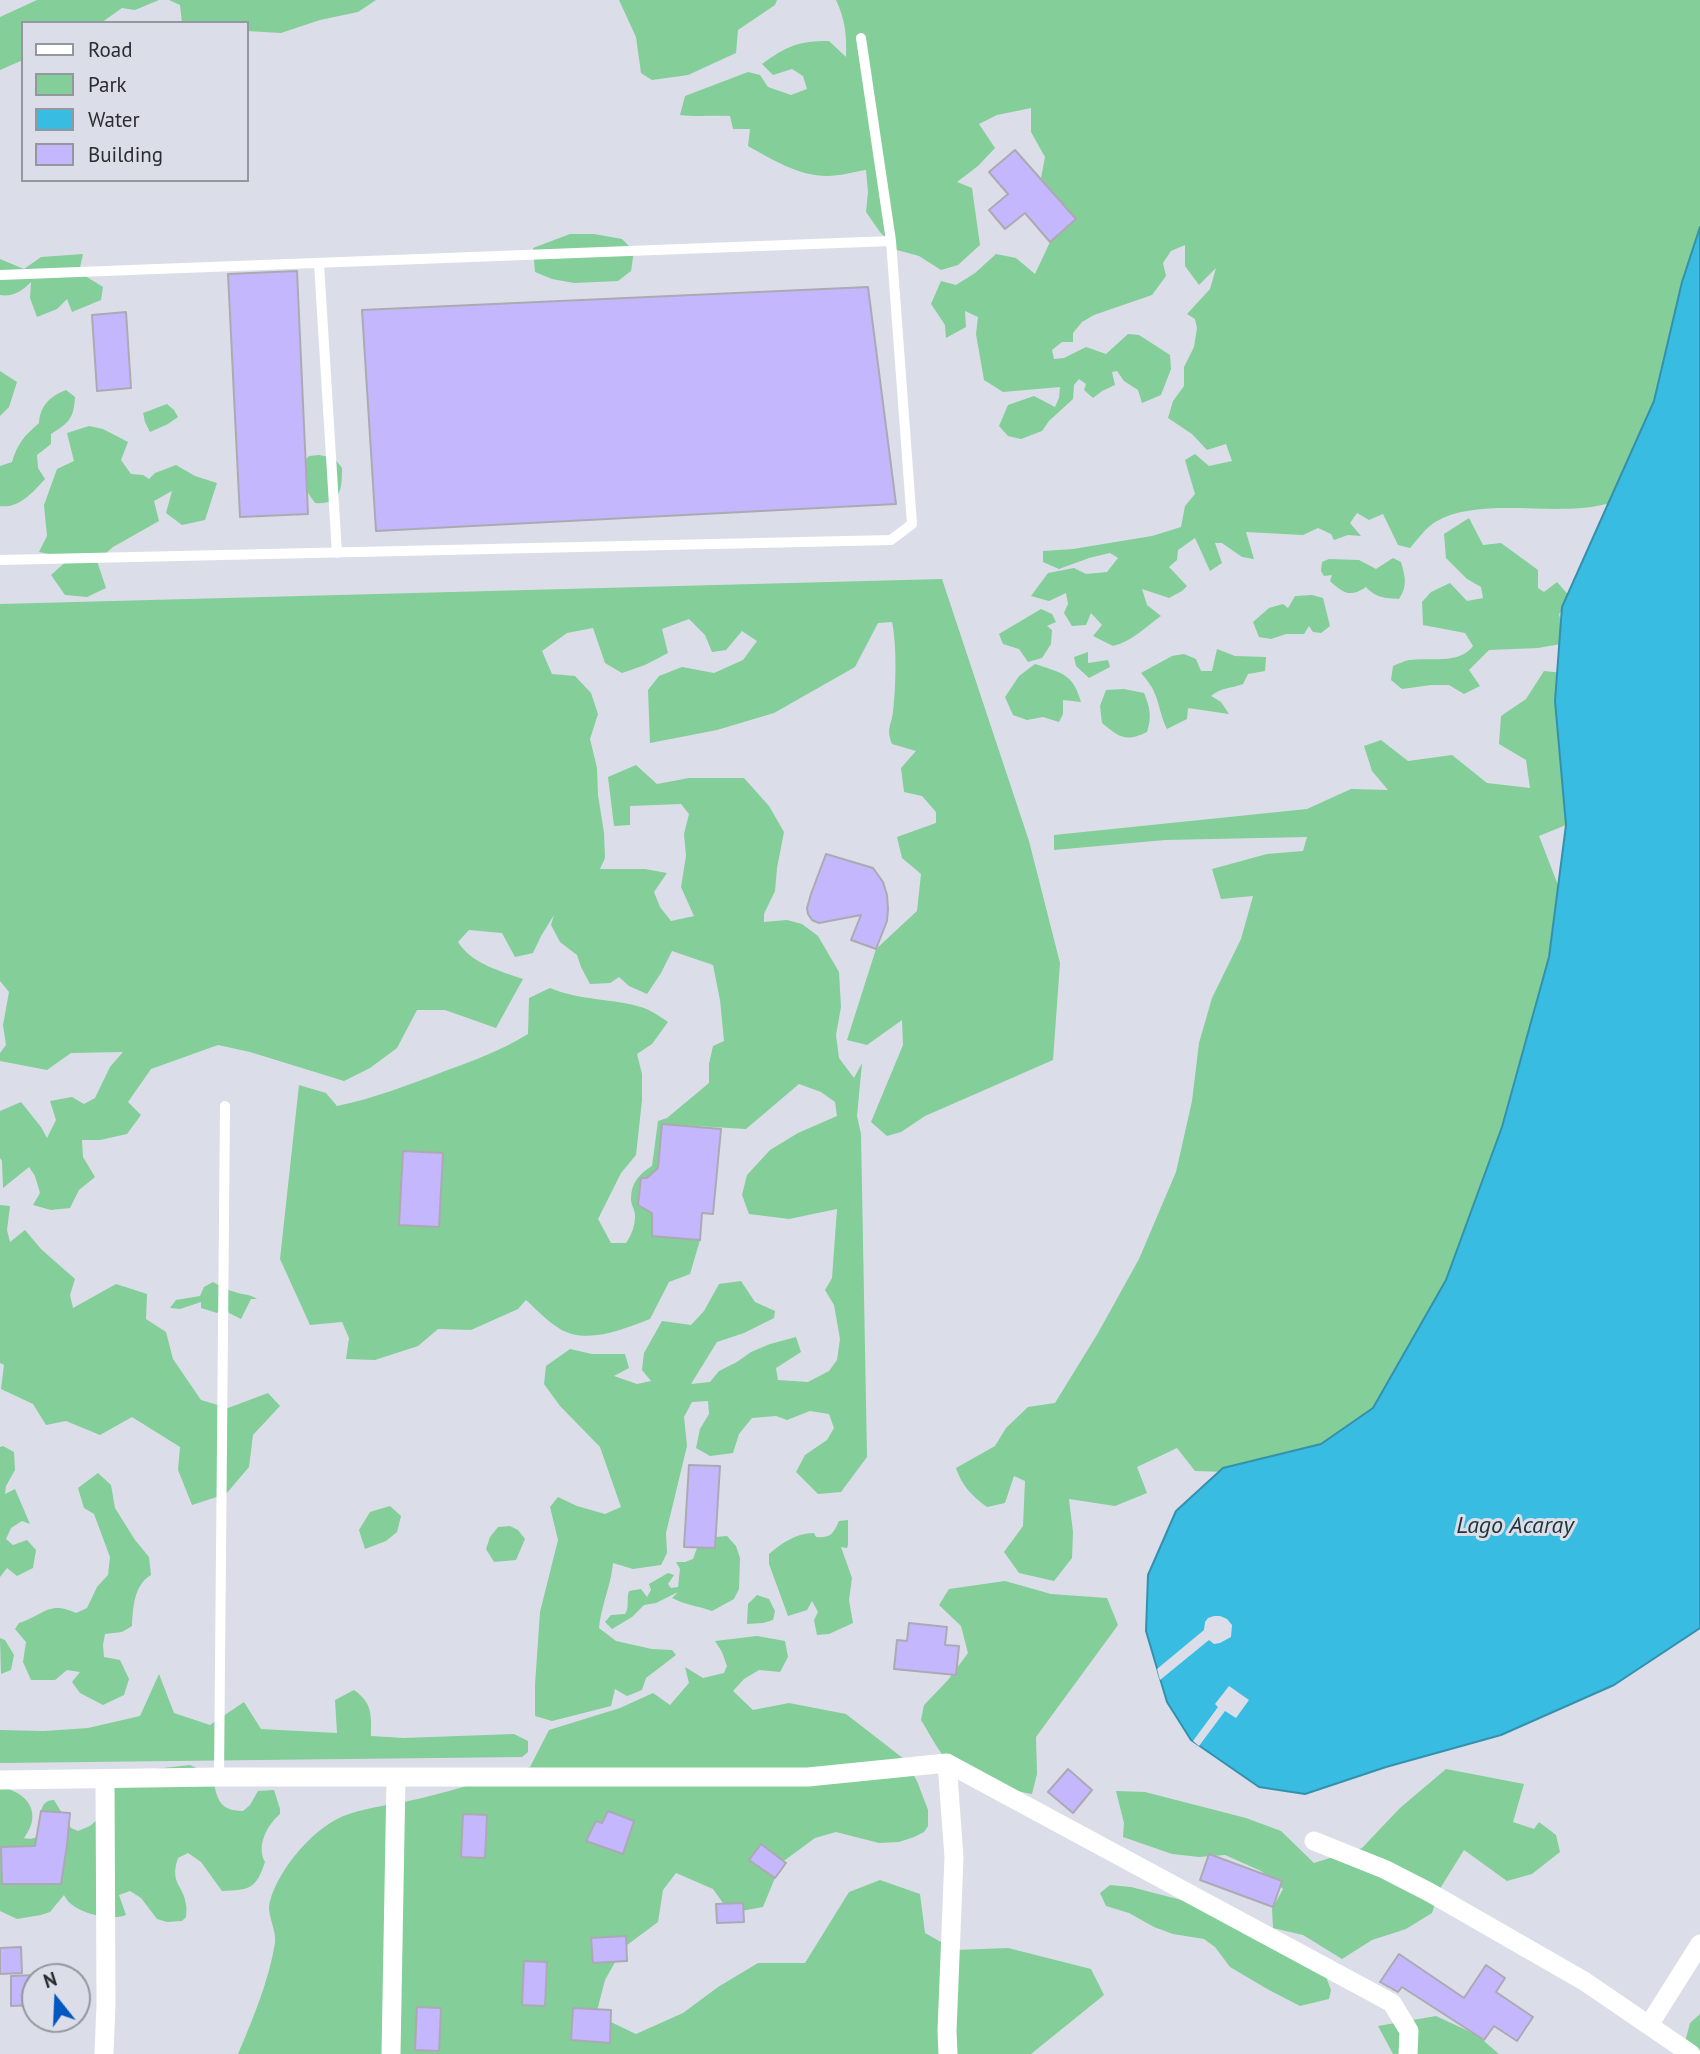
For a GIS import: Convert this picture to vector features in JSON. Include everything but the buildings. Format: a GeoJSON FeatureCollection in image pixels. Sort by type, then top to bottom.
{"type":"FeatureCollection","features":[{"type":"Feature","properties":{"kind":"street"},"geometry":{"type":"LineString","coordinates":[[947,1763],[954,1857],[948,2054]]}},
{"type":"Feature","properties":{"kind":"street"},"geometry":{"type":"LineString","coordinates":[[0,1780],[219,1777],[808,1777],[947,1763],[1392,2003],[1409,2031],[1408,2054]]}},
{"type":"Feature","properties":{"kind":"street"},"geometry":{"type":"LineString","coordinates":[[391,2054],[396,1778]]}},
{"type":"Feature","properties":{"kind":"street"},"geometry":{"type":"LineString","coordinates":[[104,2054],[105,1779]]}},
{"type":"Feature","properties":{"kind":"street"},"geometry":{"type":"LineString","coordinates":[[1314,1841],[1384,1869],[1429,1892],[1584,1981],[1691,2054]]}},
{"type":"Feature","properties":{"kind":"street"},"geometry":{"type":"LineString","coordinates":[[1649,2025],[1700,1944]]}},
{"type":"Feature","properties":{"kind":"lane"},"geometry":{"type":"LineString","coordinates":[[0,561],[891,540],[912,524],[891,242],[861,38]]}},
{"type":"Feature","properties":{"kind":"lane"},"geometry":{"type":"LineString","coordinates":[[0,275],[891,242]]}},
{"type":"Feature","properties":{"kind":"lane"},"geometry":{"type":"LineString","coordinates":[[319,264],[337,553]]}},
{"type":"Feature","properties":{"kind":"lane"},"geometry":{"type":"LineString","coordinates":[[219,1777],[225,1106]]}},
{"type":"Feature","properties":{"kind":"green space"},"geometry":{"type":"Polygon","coordinates":[[[37,0],[159,0],[135,10],[122,8],[104,21],[21,21],[21,61],[0,70],[0,17],[37,0]]]}},
{"type":"Feature","properties":{"kind":"green space"},"geometry":{"type":"Polygon","coordinates":[[[169,0],[376,0],[358,12],[320,20],[281,33],[248,31],[248,21],[182,21],[180,5],[169,0]]]}},
{"type":"Feature","properties":{"kind":"green space"},"geometry":{"type":"Polygon","coordinates":[[[619,0],[777,0],[775,5],[738,30],[736,53],[688,75],[652,80],[641,73],[636,37],[619,0]]]}},
{"type":"Feature","properties":{"kind":"green space"},"geometry":{"type":"Polygon","coordinates":[[[836,0],[1700,0],[1700,261],[1655,490],[1590,507],[1487,509],[1452,515],[1429,526],[1410,548],[1398,545],[1383,514],[1369,520],[1357,513],[1350,523],[1361,536],[1348,535],[1334,540],[1331,534],[1318,528],[1303,535],[1246,532],[1254,559],[1242,557],[1222,543],[1215,543],[1222,563],[1210,571],[1195,538],[1178,550],[1177,560],[1169,567],[1187,586],[1182,591],[1169,598],[1142,589],[1147,605],[1161,616],[1139,633],[1113,646],[1093,636],[1102,625],[1091,613],[1086,625],[1072,626],[1064,613],[1068,604],[1066,593],[1049,601],[1031,596],[1048,573],[1074,568],[1086,574],[1107,572],[1118,558],[1110,553],[1059,569],[1043,562],[1043,551],[1073,549],[1152,536],[1181,527],[1185,506],[1195,494],[1185,460],[1195,454],[1209,466],[1232,461],[1226,444],[1207,450],[1192,434],[1168,418],[1173,401],[1184,386],[1184,367],[1194,347],[1197,328],[1195,319],[1187,314],[1210,289],[1216,268],[1199,285],[1185,266],[1185,245],[1171,251],[1163,263],[1166,276],[1152,295],[1094,315],[1082,322],[1073,333],[1073,342],[1062,342],[1052,350],[1054,359],[1064,358],[1086,347],[1106,354],[1128,334],[1139,335],[1170,355],[1171,369],[1161,395],[1142,403],[1138,390],[1124,381],[1117,371],[1112,372],[1115,385],[1093,398],[1084,390],[1086,384],[1079,379],[1074,385],[1073,399],[1042,431],[1021,439],[1008,436],[999,426],[1008,405],[1034,396],[1055,407],[1060,387],[1003,392],[984,380],[976,334],[978,317],[965,311],[966,327],[946,338],[945,325],[931,304],[941,281],[956,285],[975,273],[996,254],[1016,258],[1035,274],[1050,242],[1076,220],[1041,178],[1045,157],[1031,132],[1031,108],[997,115],[979,124],[995,148],[957,182],[972,188],[980,245],[958,265],[941,270],[919,256],[897,250],[880,232],[866,212],[866,170],[832,176],[806,173],[748,146],[750,129],[733,129],[730,116],[680,115],[685,96],[748,72],[760,75],[768,87],[791,95],[807,89],[803,76],[792,69],[773,75],[762,64],[793,46],[818,41],[829,41],[846,57],[845,28],[836,0]]]}},
{"type":"Feature","properties":{"kind":"green space"},"geometry":{"type":"Polygon","coordinates":[[[570,234],[594,234],[622,239],[634,251],[631,271],[618,281],[574,283],[552,279],[535,272],[533,248],[570,234]]]}},
{"type":"Feature","properties":{"kind":"green space"},"geometry":{"type":"Polygon","coordinates":[[[83,254],[79,272],[103,287],[101,300],[72,312],[67,299],[57,309],[37,317],[30,298],[31,282],[17,293],[0,295],[0,259],[24,269],[41,257],[83,254]]]}},
{"type":"Feature","properties":{"kind":"green space"},"geometry":{"type":"Polygon","coordinates":[[[0,371],[17,382],[9,407],[0,416],[0,371]]]}},
{"type":"Feature","properties":{"kind":"green space"},"geometry":{"type":"Polygon","coordinates":[[[66,390],[75,397],[72,415],[51,434],[51,444],[37,455],[38,468],[45,479],[19,502],[0,506],[0,466],[12,462],[22,440],[39,423],[47,402],[66,390]]]}},
{"type":"Feature","properties":{"kind":"green space"},"geometry":{"type":"Polygon","coordinates":[[[167,404],[178,417],[150,432],[143,413],[167,404]]]}},
{"type":"Feature","properties":{"kind":"green space"},"geometry":{"type":"Polygon","coordinates":[[[89,426],[103,429],[128,442],[121,460],[131,474],[143,475],[149,479],[155,473],[176,465],[195,476],[217,483],[205,520],[182,525],[166,513],[172,491],[154,501],[159,521],[113,547],[97,561],[106,588],[87,597],[65,595],[51,575],[70,558],[39,552],[47,536],[44,505],[57,469],[74,461],[67,433],[89,426]]]}},
{"type":"Feature","properties":{"kind":"green space"},"geometry":{"type":"Polygon","coordinates":[[[309,456],[334,458],[342,468],[338,494],[324,503],[315,503],[305,485],[303,475],[302,463],[309,456]]]}},
{"type":"Feature","properties":{"kind":"green space"},"geometry":{"type":"Polygon","coordinates":[[[1469,518],[1483,545],[1501,543],[1538,570],[1538,588],[1544,592],[1557,582],[1573,600],[1559,614],[1566,643],[1538,648],[1489,650],[1469,670],[1480,686],[1464,694],[1449,685],[1402,689],[1391,680],[1393,666],[1409,660],[1460,656],[1473,646],[1465,633],[1423,625],[1422,602],[1431,592],[1450,583],[1467,601],[1483,598],[1481,587],[1467,579],[1446,558],[1444,534],[1469,518]]]}},
{"type":"Feature","properties":{"kind":"green space"},"geometry":{"type":"Polygon","coordinates":[[[1393,558],[1401,562],[1404,576],[1404,590],[1399,599],[1385,598],[1366,587],[1347,593],[1330,581],[1332,575],[1324,576],[1321,571],[1322,562],[1329,559],[1359,560],[1376,569],[1393,558]]]}},
{"type":"Feature","properties":{"kind":"green space"},"geometry":{"type":"Polygon","coordinates":[[[942,579],[1029,841],[1060,963],[1053,1060],[925,1116],[901,1132],[887,1136],[871,1122],[903,1045],[902,1020],[867,1045],[847,1040],[876,949],[917,911],[921,874],[902,858],[897,837],[936,823],[936,812],[922,796],[904,792],[901,768],[916,751],[892,744],[890,739],[895,679],[892,622],[878,623],[855,667],[774,713],[717,730],[650,743],[648,690],[659,676],[682,667],[714,673],[743,660],[757,641],[742,631],[726,650],[712,652],[705,635],[689,619],[662,629],[668,653],[622,673],[605,663],[593,628],[567,633],[542,651],[552,674],[575,676],[591,693],[598,714],[590,739],[597,768],[604,833],[605,858],[600,869],[645,869],[667,873],[654,892],[660,907],[671,921],[694,916],[681,887],[686,856],[684,834],[689,814],[681,804],[630,806],[630,825],[614,826],[608,777],[636,765],[657,784],[689,778],[744,778],[769,806],[784,832],[775,891],[764,914],[764,922],[787,920],[802,924],[818,936],[839,972],[841,1007],[836,1035],[839,1058],[854,1078],[862,1063],[857,1116],[861,1134],[867,1457],[841,1492],[818,1494],[796,1472],[805,1455],[827,1440],[834,1428],[829,1414],[810,1411],[787,1420],[776,1416],[752,1418],[739,1434],[733,1453],[710,1456],[696,1448],[700,1429],[709,1414],[708,1401],[692,1402],[684,1417],[687,1446],[666,1533],[667,1553],[661,1565],[633,1569],[613,1563],[599,1628],[616,1641],[652,1649],[672,1650],[676,1655],[646,1678],[642,1690],[627,1696],[615,1689],[611,1706],[552,1721],[535,1716],[540,1612],[558,1540],[550,1507],[558,1497],[605,1514],[621,1507],[600,1447],[560,1406],[544,1384],[546,1366],[570,1349],[592,1354],[625,1354],[629,1368],[614,1376],[637,1384],[651,1381],[642,1370],[644,1353],[662,1321],[691,1325],[704,1311],[719,1284],[741,1281],[755,1302],[775,1311],[774,1318],[744,1333],[717,1342],[691,1384],[710,1382],[719,1371],[751,1352],[796,1337],[801,1352],[776,1368],[778,1380],[808,1382],[829,1371],[837,1360],[840,1339],[834,1305],[825,1290],[832,1278],[837,1209],[789,1219],[749,1214],[742,1195],[747,1175],[770,1150],[798,1133],[837,1116],[835,1102],[821,1092],[799,1084],[746,1129],[662,1124],[658,1168],[647,1178],[652,1236],[700,1240],[690,1274],[669,1282],[650,1319],[605,1334],[582,1336],[560,1329],[526,1300],[518,1309],[471,1330],[438,1329],[418,1346],[375,1360],[346,1359],[349,1338],[342,1322],[310,1325],[280,1259],[299,1085],[326,1093],[337,1106],[392,1091],[467,1063],[528,1034],[529,998],[550,988],[644,1008],[668,1022],[652,1044],[637,1054],[642,1074],[642,1100],[636,1155],[621,1173],[598,1219],[611,1243],[626,1243],[634,1223],[632,1188],[640,1176],[652,1166],[658,1121],[667,1118],[709,1083],[713,1046],[724,1041],[713,965],[672,951],[647,994],[629,986],[619,977],[610,983],[590,984],[577,955],[560,942],[551,925],[554,915],[533,953],[515,957],[502,933],[469,930],[458,942],[479,961],[523,979],[496,1028],[445,1010],[417,1010],[397,1048],[370,1068],[344,1081],[218,1045],[151,1069],[128,1102],[141,1115],[127,1134],[100,1140],[82,1140],[83,1157],[95,1177],[79,1190],[70,1208],[51,1210],[33,1205],[40,1193],[29,1167],[3,1188],[0,1111],[21,1102],[47,1138],[56,1120],[50,1101],[72,1097],[84,1104],[95,1098],[110,1067],[123,1052],[71,1053],[47,1070],[0,1061],[0,1053],[6,1045],[3,1025],[9,992],[0,981],[0,604],[942,579]]]}},
{"type":"Feature","properties":{"kind":"green space"},"geometry":{"type":"Polygon","coordinates":[[[1312,595],[1323,598],[1330,626],[1321,633],[1313,632],[1309,626],[1304,634],[1286,634],[1271,639],[1259,637],[1253,622],[1269,608],[1283,604],[1288,608],[1295,596],[1312,595]]]}},
{"type":"Feature","properties":{"kind":"green space"},"geometry":{"type":"Polygon","coordinates":[[[1041,609],[1052,614],[1056,622],[1047,626],[1052,630],[1051,644],[1042,658],[1028,662],[1019,649],[1003,644],[999,634],[1041,609]]]}},
{"type":"Feature","properties":{"kind":"green space"},"geometry":{"type":"Polygon","coordinates":[[[1217,649],[1235,656],[1266,657],[1265,671],[1248,674],[1243,684],[1211,696],[1221,702],[1229,714],[1188,708],[1187,719],[1167,729],[1154,691],[1141,673],[1172,656],[1184,654],[1196,659],[1201,671],[1212,671],[1217,649]]]}},
{"type":"Feature","properties":{"kind":"green space"},"geometry":{"type":"Polygon","coordinates":[[[1088,652],[1088,663],[1108,660],[1110,667],[1089,678],[1076,666],[1074,657],[1088,652]]]}},
{"type":"Feature","properties":{"kind":"green space"},"geometry":{"type":"Polygon","coordinates":[[[1035,664],[1065,676],[1078,692],[1081,702],[1063,700],[1063,714],[1059,722],[1043,717],[1027,720],[1013,715],[1005,697],[1019,676],[1035,664]]]}},
{"type":"Feature","properties":{"kind":"green space"},"geometry":{"type":"Polygon","coordinates":[[[1544,671],[1574,674],[1566,825],[1539,836],[1558,885],[1565,955],[1552,1062],[1376,1422],[1256,1473],[1195,1471],[1177,1448],[1137,1467],[1147,1493],[1115,1506],[1069,1499],[1073,1532],[1072,1558],[1054,1581],[1019,1573],[1004,1552],[1023,1526],[1025,1481],[1014,1476],[1005,1503],[987,1507],[968,1490],[956,1468],[995,1446],[1006,1428],[1028,1407],[1055,1403],[1139,1259],[1176,1172],[1192,1101],[1199,1043],[1212,998],[1241,939],[1253,896],[1221,899],[1212,869],[1267,854],[1303,851],[1307,837],[1165,840],[1054,850],[1054,835],[1307,809],[1351,789],[1388,790],[1372,771],[1364,746],[1381,740],[1408,761],[1452,755],[1487,783],[1530,788],[1526,760],[1499,744],[1501,716],[1526,699],[1544,671]]]}},
{"type":"Feature","properties":{"kind":"green space"},"geometry":{"type":"Polygon","coordinates":[[[1124,689],[1144,693],[1150,717],[1147,732],[1128,738],[1102,723],[1100,706],[1106,690],[1124,689]]]}},
{"type":"Feature","properties":{"kind":"green space"},"geometry":{"type":"Polygon","coordinates":[[[0,1205],[10,1206],[7,1230],[10,1242],[25,1230],[41,1249],[75,1279],[70,1295],[73,1308],[116,1284],[147,1294],[146,1319],[166,1332],[173,1359],[201,1400],[228,1408],[268,1393],[280,1406],[253,1435],[249,1467],[226,1494],[192,1505],[178,1470],[180,1447],[132,1417],[100,1435],[66,1421],[46,1425],[33,1404],[1,1389],[4,1365],[0,1363],[0,1205]]]}},
{"type":"Feature","properties":{"kind":"green space"},"geometry":{"type":"Polygon","coordinates":[[[213,1282],[257,1299],[251,1299],[241,1319],[229,1313],[225,1302],[217,1313],[201,1308],[201,1302],[180,1309],[170,1308],[176,1300],[200,1296],[204,1287],[213,1282]]]}},
{"type":"Feature","properties":{"kind":"green space"},"geometry":{"type":"Polygon","coordinates":[[[0,1447],[14,1452],[15,1470],[6,1486],[5,1494],[15,1489],[30,1524],[22,1521],[11,1528],[6,1539],[13,1545],[27,1540],[36,1550],[33,1568],[17,1576],[7,1568],[0,1577],[0,1447]]]}},
{"type":"Feature","properties":{"kind":"green space"},"geometry":{"type":"Polygon","coordinates":[[[98,1473],[111,1485],[115,1508],[149,1557],[151,1575],[145,1579],[138,1591],[132,1626],[122,1632],[105,1634],[104,1657],[120,1660],[129,1679],[124,1695],[103,1705],[80,1693],[72,1682],[80,1672],[67,1670],[55,1680],[31,1680],[23,1662],[26,1642],[15,1629],[19,1623],[53,1608],[76,1613],[87,1608],[97,1587],[108,1575],[110,1557],[94,1514],[84,1508],[78,1488],[98,1473]]]}},
{"type":"Feature","properties":{"kind":"green space"},"geometry":{"type":"Polygon","coordinates":[[[390,1506],[401,1516],[397,1532],[386,1541],[365,1549],[359,1530],[370,1512],[390,1506]]]}},
{"type":"Feature","properties":{"kind":"green space"},"geometry":{"type":"Polygon","coordinates":[[[848,1520],[848,1545],[847,1548],[841,1547],[852,1578],[849,1600],[853,1623],[829,1634],[817,1635],[814,1620],[818,1612],[812,1601],[807,1610],[788,1616],[769,1564],[769,1554],[801,1535],[814,1533],[816,1537],[828,1536],[839,1521],[848,1520]]]}},
{"type":"Feature","properties":{"kind":"green space"},"geometry":{"type":"Polygon","coordinates":[[[510,1526],[518,1530],[525,1539],[516,1560],[494,1562],[486,1549],[490,1537],[498,1527],[510,1526]]]}},
{"type":"Feature","properties":{"kind":"green space"},"geometry":{"type":"Polygon","coordinates":[[[727,1536],[736,1546],[740,1558],[739,1589],[734,1599],[712,1611],[672,1598],[678,1592],[656,1603],[644,1605],[632,1617],[612,1629],[605,1622],[611,1615],[625,1614],[629,1591],[641,1589],[647,1597],[651,1590],[649,1584],[668,1573],[674,1575],[668,1584],[671,1588],[678,1587],[680,1569],[676,1562],[693,1559],[697,1548],[715,1548],[716,1537],[727,1536]]]}},
{"type":"Feature","properties":{"kind":"green space"},"geometry":{"type":"Polygon","coordinates":[[[1005,1581],[1051,1594],[1107,1598],[1118,1625],[1036,1737],[1037,1774],[1032,1794],[984,1784],[959,1773],[942,1755],[921,1720],[924,1705],[948,1680],[968,1653],[961,1626],[939,1605],[949,1589],[1005,1581]]]}},
{"type":"Feature","properties":{"kind":"green space"},"geometry":{"type":"Polygon","coordinates":[[[757,1595],[769,1599],[775,1611],[773,1620],[747,1624],[748,1604],[757,1595]]]}},
{"type":"Feature","properties":{"kind":"green space"},"geometry":{"type":"Polygon","coordinates":[[[757,1636],[785,1641],[788,1657],[780,1672],[759,1670],[744,1679],[733,1691],[753,1710],[789,1703],[846,1714],[904,1759],[917,1781],[928,1810],[928,1826],[924,1832],[899,1842],[879,1843],[836,1832],[815,1838],[781,1863],[763,1907],[730,1913],[713,1889],[676,1873],[663,1890],[658,1922],[623,1948],[605,1980],[596,2015],[636,2034],[683,2013],[718,1987],[758,1963],[805,1963],[849,1892],[880,1880],[920,1894],[925,1933],[955,1950],[1008,1948],[1091,1969],[1104,1995],[1031,2054],[238,2054],[260,1999],[275,1943],[270,1901],[290,1862],[324,1827],[336,1819],[358,1811],[436,1795],[530,1767],[549,1730],[620,1708],[653,1693],[670,1705],[689,1683],[685,1667],[703,1678],[724,1673],[727,1666],[715,1641],[757,1636]]]}},
{"type":"Feature","properties":{"kind":"green space"},"geometry":{"type":"Polygon","coordinates":[[[0,1638],[5,1640],[14,1655],[11,1670],[1,1674],[0,1638]]]}},
{"type":"Feature","properties":{"kind":"green space"},"geometry":{"type":"Polygon","coordinates":[[[159,1674],[174,1713],[210,1725],[244,1702],[261,1729],[337,1733],[335,1700],[354,1690],[365,1700],[370,1710],[371,1736],[404,1738],[514,1734],[528,1741],[528,1752],[522,1757],[0,1763],[0,1730],[88,1728],[140,1716],[159,1674]]]}},
{"type":"Feature","properties":{"kind":"green space"},"geometry":{"type":"Polygon","coordinates":[[[190,1765],[212,1775],[220,1801],[234,1810],[243,1811],[258,1791],[274,1790],[280,1814],[264,1836],[262,1849],[265,1862],[255,1883],[246,1889],[222,1891],[201,1862],[188,1853],[178,1858],[175,1874],[185,1898],[186,1917],[182,1921],[167,1922],[157,1919],[141,1898],[130,1891],[119,1895],[126,1915],[120,1917],[97,1916],[83,1911],[70,1903],[64,1895],[50,1912],[41,1915],[17,1919],[0,1911],[0,1787],[18,1794],[30,1805],[32,1820],[24,1838],[31,1839],[42,1834],[49,1826],[41,1811],[47,1802],[54,1800],[71,1828],[78,1831],[98,1819],[97,1788],[136,1771],[190,1765]]]}},
{"type":"Feature","properties":{"kind":"green space"},"geometry":{"type":"Polygon","coordinates":[[[1446,1769],[1524,1784],[1513,1822],[1534,1829],[1539,1822],[1556,1835],[1560,1852],[1532,1874],[1507,1881],[1464,1850],[1441,1887],[1432,1913],[1406,1929],[1372,1940],[1342,1959],[1303,1935],[1273,1928],[1272,1909],[1283,1889],[1261,1871],[1225,1855],[1199,1857],[1172,1854],[1123,1837],[1124,1823],[1116,1791],[1145,1792],[1246,1818],[1281,1831],[1314,1863],[1362,1848],[1400,1808],[1446,1769]]]}},
{"type":"Feature","properties":{"kind":"green space"},"geometry":{"type":"Polygon","coordinates":[[[1110,1885],[1131,1887],[1212,1908],[1325,1974],[1331,1990],[1329,1999],[1300,2006],[1230,1967],[1215,1947],[1204,1939],[1173,1934],[1129,1913],[1106,1906],[1100,1893],[1110,1885]]]}},
{"type":"Feature","properties":{"kind":"green space"},"geometry":{"type":"Polygon","coordinates":[[[1700,2014],[1700,2054],[1685,2042],[1690,2023],[1700,2014]]]}},
{"type":"Feature","properties":{"kind":"green space"},"geometry":{"type":"Polygon","coordinates":[[[1436,2016],[1477,2035],[1499,2054],[1393,2054],[1378,2026],[1436,2016]]]}},
{"type":"Feature","properties":{"kind":"water","name":"Lago Acaray"},"geometry":{"type":"Polygon","coordinates":[[[1700,227],[1700,1628],[1614,1685],[1501,1735],[1386,1767],[1305,1794],[1259,1787],[1191,1740],[1167,1702],[1146,1631],[1148,1575],[1176,1511],[1223,1468],[1321,1444],[1373,1408],[1446,1280],[1502,1127],[1549,957],[1566,825],[1555,701],[1562,607],[1654,401],[1682,282],[1700,227]]]}},
{"type":"Feature","properties":{"kind":"pier"},"geometry":{"type":"Polygon","coordinates":[[[1214,1616],[1227,1619],[1232,1625],[1231,1637],[1214,1644],[1209,1640],[1160,1680],[1157,1669],[1204,1630],[1205,1622],[1214,1616]]]}},
{"type":"Feature","properties":{"kind":"pier"},"geometry":{"type":"Polygon","coordinates":[[[1229,1686],[1249,1700],[1236,1718],[1225,1711],[1199,1746],[1193,1741],[1218,1707],[1215,1704],[1229,1686]]]}}]}
